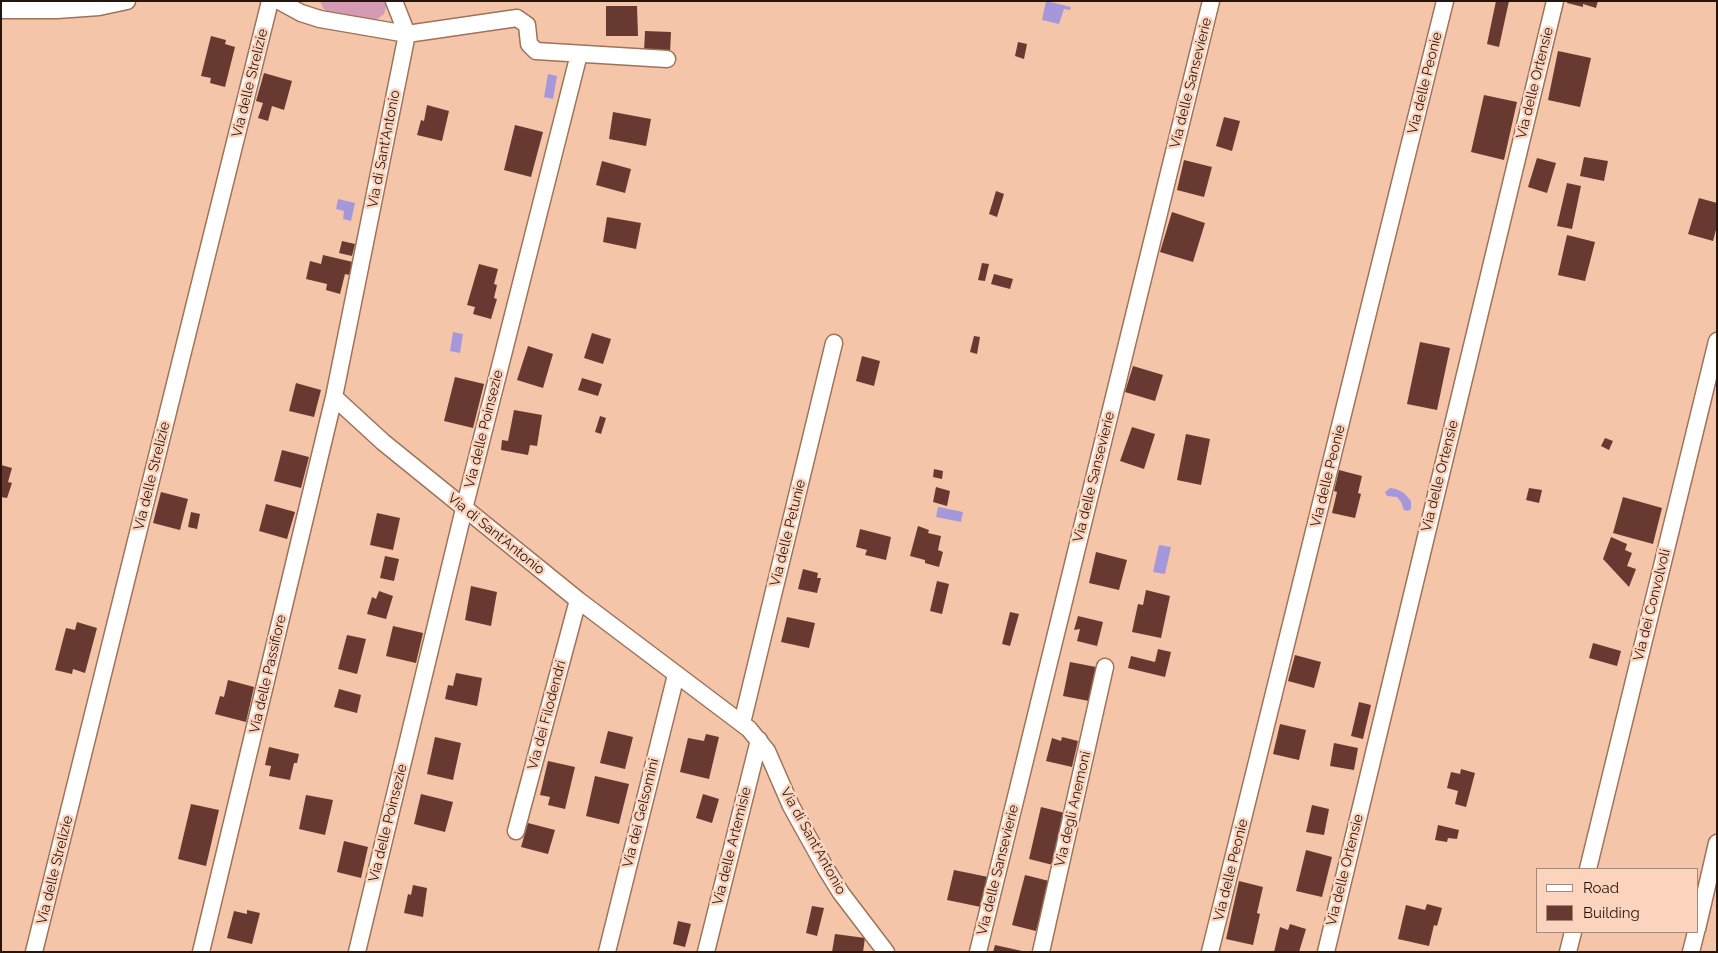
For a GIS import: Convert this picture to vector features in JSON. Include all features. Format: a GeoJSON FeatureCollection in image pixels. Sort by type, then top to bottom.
{"type":"FeatureCollection","features":[{"type":"Feature","properties":{"kind":"street","name":"Via delle Strelizie"},"geometry":{"type":"LineString","coordinates":[[34,952],[270,1]]}},
{"type":"Feature","properties":{"kind":"street"},"geometry":{"type":"LineString","coordinates":[[279,1],[320,19],[407,34],[517,18],[526,25],[528,41],[533,49],[539,51],[667,59]]}},
{"type":"Feature","properties":{"kind":"street"},"geometry":{"type":"LineString","coordinates":[[394,1],[407,34]]}},
{"type":"Feature","properties":{"kind":"street","name":"Via delle Sansevierie"},"geometry":{"type":"LineString","coordinates":[[978,952],[1211,1]]}},
{"type":"Feature","properties":{"kind":"street","name":"Via delle Peonie"},"geometry":{"type":"LineString","coordinates":[[1210,952],[1445,1]]}},
{"type":"Feature","properties":{"kind":"street","name":"Via delle Ortensie"},"geometry":{"type":"LineString","coordinates":[[1326,952],[1555,1]]}},
{"type":"Feature","properties":{"kind":"street"},"geometry":{"type":"LineString","coordinates":[[1,10],[57,10],[99,7],[124,2]]}},
{"type":"Feature","properties":{"kind":"street","name":"Via di Sant'Antonio"},"geometry":{"type":"LineString","coordinates":[[407,34],[334,396],[383,442],[464,509],[578,600],[742,723],[759,740],[769,755],[791,806],[826,869],[841,894],[886,952]]}},
{"type":"Feature","properties":{"kind":"street","name":"Via delle Poinsezie"},"geometry":{"type":"LineString","coordinates":[[357,952],[464,509],[579,54]]}},
{"type":"Feature","properties":{"kind":"street","name":"Via dei Convolvoli"},"geometry":{"type":"LineString","coordinates":[[1588,868],[1717,341]]}},
{"type":"Feature","properties":{"kind":"street","name":"Via delle Petunie"},"geometry":{"type":"LineString","coordinates":[[742,723],[834,343]]}},
{"type":"Feature","properties":{"kind":"street","name":"Via delle Passifiore"},"geometry":{"type":"LineString","coordinates":[[201,952],[334,396]]}},
{"type":"Feature","properties":{"kind":"street","name":"Via dei Filodendri"},"geometry":{"type":"LineString","coordinates":[[516,831],[578,600]]}},
{"type":"Feature","properties":{"kind":"street","name":"Via degli Anemoni"},"geometry":{"type":"LineString","coordinates":[[1041,952],[1105,667]]}},
{"type":"Feature","properties":{"kind":"street","name":"Via dei Gelsomini"},"geometry":{"type":"LineString","coordinates":[[607,952],[676,675]]}},
{"type":"Feature","properties":{"kind":"street","name":"Via delle Artemisie"},"geometry":{"type":"LineString","coordinates":[[706,952],[759,740]]}},
{"type":"Feature","properties":{"kind":"street"},"geometry":{"type":"LineString","coordinates":[[1698,922],[1717,843]]}},
{"type":"Feature","properties":{"kind":"street"},"geometry":{"type":"LineString","coordinates":[[1568,952],[1573,933]]}},
{"type":"Feature","properties":{"kind":"street"},"geometry":{"type":"LineString","coordinates":[[1691,952],[1695,933]]}},
{"type":"Feature","properties":{"kind":"shaded area"},"geometry":{"type":"Polygon","coordinates":[[[320,1],[387,1],[387,4],[384,14],[368,23],[331,15],[323,8],[320,1]]]}},
{"type":"Feature","properties":{"kind":"shaded area"},"geometry":{"type":"Polygon","coordinates":[[[1046,1],[1071,7],[1070,10],[1064,9],[1059,24],[1042,20],[1046,1]]]}},
{"type":"Feature","properties":{"kind":"shaded area"},"geometry":{"type":"Polygon","coordinates":[[[548,74],[557,76],[553,99],[544,97],[548,74]]]}},
{"type":"Feature","properties":{"kind":"shaded area"},"geometry":{"type":"Polygon","coordinates":[[[338,199],[355,203],[351,221],[343,219],[344,211],[336,209],[338,199]]]}},
{"type":"Feature","properties":{"kind":"shaded area"},"geometry":{"type":"Polygon","coordinates":[[[453,332],[463,334],[460,353],[450,351],[453,332]]]}},
{"type":"Feature","properties":{"kind":"shaded area"},"geometry":{"type":"Polygon","coordinates":[[[1390,488],[1404,493],[1411,501],[1411,509],[1408,511],[1404,510],[1397,497],[1387,496],[1385,492],[1390,488]]]}},
{"type":"Feature","properties":{"kind":"shaded area"},"geometry":{"type":"Polygon","coordinates":[[[938,507],[963,512],[961,522],[936,517],[938,507]]]}},
{"type":"Feature","properties":{"kind":"shaded area"},"geometry":{"type":"Polygon","coordinates":[[[1159,545],[1171,547],[1165,574],[1153,572],[1159,545]]]}},
{"type":"Feature","properties":{"kind":"building"},"geometry":{"type":"Polygon","coordinates":[[[1496,1],[1509,1],[1499,47],[1487,44],[1496,1]]]}},
{"type":"Feature","properties":{"kind":"building"},"geometry":{"type":"Polygon","coordinates":[[[1567,1],[1598,1],[1596,8],[1583,4],[1583,7],[1567,3],[1567,1]]]}},
{"type":"Feature","properties":{"kind":"building"},"geometry":{"type":"Polygon","coordinates":[[[606,6],[637,6],[638,36],[606,36],[606,6]]]}},
{"type":"Feature","properties":{"kind":"building"},"geometry":{"type":"Polygon","coordinates":[[[645,31],[671,32],[670,53],[644,52],[645,31]]]}},
{"type":"Feature","properties":{"kind":"building"},"geometry":{"type":"Polygon","coordinates":[[[211,36],[226,40],[225,44],[235,47],[225,87],[210,83],[211,78],[201,76],[211,36]]]}},
{"type":"Feature","properties":{"kind":"building"},"geometry":{"type":"Polygon","coordinates":[[[1018,42],[1027,44],[1024,59],[1015,56],[1018,42]]]}},
{"type":"Feature","properties":{"kind":"building"},"geometry":{"type":"Polygon","coordinates":[[[1558,51],[1591,58],[1580,107],[1548,100],[1558,51]]]}},
{"type":"Feature","properties":{"kind":"building"},"geometry":{"type":"Polygon","coordinates":[[[264,73],[292,81],[284,110],[272,106],[268,121],[258,118],[263,103],[256,101],[264,73]]]}},
{"type":"Feature","properties":{"kind":"building"},"geometry":{"type":"Polygon","coordinates":[[[1484,95],[1517,102],[1504,160],[1471,152],[1484,95]]]}},
{"type":"Feature","properties":{"kind":"building"},"geometry":{"type":"Polygon","coordinates":[[[427,105],[449,111],[442,141],[417,135],[421,120],[424,121],[427,105]]]}},
{"type":"Feature","properties":{"kind":"building"},"geometry":{"type":"Polygon","coordinates":[[[613,112],[651,119],[646,146],[609,139],[613,112]]]}},
{"type":"Feature","properties":{"kind":"building"},"geometry":{"type":"Polygon","coordinates":[[[1224,117],[1240,121],[1232,151],[1216,146],[1224,117]]]}},
{"type":"Feature","properties":{"kind":"building"},"geometry":{"type":"Polygon","coordinates":[[[515,125],[543,132],[531,177],[504,170],[515,125]]]}},
{"type":"Feature","properties":{"kind":"building"},"geometry":{"type":"Polygon","coordinates":[[[1584,157],[1608,161],[1604,181],[1580,176],[1584,157]]]}},
{"type":"Feature","properties":{"kind":"building"},"geometry":{"type":"Polygon","coordinates":[[[1537,158],[1556,163],[1547,193],[1528,187],[1537,158]]]}},
{"type":"Feature","properties":{"kind":"building"},"geometry":{"type":"Polygon","coordinates":[[[1184,160],[1212,167],[1204,197],[1177,190],[1184,160]]]}},
{"type":"Feature","properties":{"kind":"building"},"geometry":{"type":"Polygon","coordinates":[[[602,161],[631,169],[625,193],[596,185],[602,161]]]}},
{"type":"Feature","properties":{"kind":"building"},"geometry":{"type":"Polygon","coordinates":[[[1567,183],[1581,186],[1572,229],[1557,226],[1567,183]]]}},
{"type":"Feature","properties":{"kind":"building"},"geometry":{"type":"Polygon","coordinates":[[[996,191],[1004,194],[997,217],[989,214],[996,191]]]}},
{"type":"Feature","properties":{"kind":"building"},"geometry":{"type":"Polygon","coordinates":[[[1699,198],[1717,203],[1717,226],[1713,241],[1688,234],[1699,198]]]}},
{"type":"Feature","properties":{"kind":"building"},"geometry":{"type":"Polygon","coordinates":[[[1172,212],[1205,223],[1193,262],[1160,252],[1172,212]]]}},
{"type":"Feature","properties":{"kind":"building"},"geometry":{"type":"Polygon","coordinates":[[[607,217],[641,223],[636,249],[603,242],[607,217]]]}},
{"type":"Feature","properties":{"kind":"building"},"geometry":{"type":"Polygon","coordinates":[[[1567,235],[1595,242],[1585,281],[1558,275],[1567,235]]]}},
{"type":"Feature","properties":{"kind":"building"},"geometry":{"type":"Polygon","coordinates":[[[342,241],[355,244],[352,256],[339,253],[342,241]]]}},
{"type":"Feature","properties":{"kind":"building"},"geometry":{"type":"Polygon","coordinates":[[[323,255],[357,263],[354,276],[345,274],[340,294],[326,290],[327,284],[306,279],[310,261],[321,264],[323,255]]]}},
{"type":"Feature","properties":{"kind":"building"},"geometry":{"type":"Polygon","coordinates":[[[982,263],[989,264],[985,281],[978,280],[982,263]]]}},
{"type":"Feature","properties":{"kind":"building"},"geometry":{"type":"Polygon","coordinates":[[[479,264],[498,269],[494,284],[497,285],[494,298],[497,299],[491,319],[473,314],[475,307],[467,305],[479,264]]]}},
{"type":"Feature","properties":{"kind":"building"},"geometry":{"type":"Polygon","coordinates":[[[994,274],[1013,279],[1010,289],[991,284],[994,274]]]}},
{"type":"Feature","properties":{"kind":"building"},"geometry":{"type":"Polygon","coordinates":[[[592,333],[611,339],[603,364],[584,358],[592,333]]]}},
{"type":"Feature","properties":{"kind":"building"},"geometry":{"type":"Polygon","coordinates":[[[974,336],[980,337],[977,354],[970,352],[974,336]]]}},
{"type":"Feature","properties":{"kind":"building"},"geometry":{"type":"Polygon","coordinates":[[[1420,342],[1450,348],[1437,410],[1407,404],[1420,342]]]}},
{"type":"Feature","properties":{"kind":"building"},"geometry":{"type":"Polygon","coordinates":[[[528,346],[553,354],[543,388],[517,380],[528,346]]]}},
{"type":"Feature","properties":{"kind":"building"},"geometry":{"type":"Polygon","coordinates":[[[862,356],[880,361],[874,386],[856,381],[862,356]]]}},
{"type":"Feature","properties":{"kind":"building"},"geometry":{"type":"Polygon","coordinates":[[[1133,366],[1163,375],[1155,401],[1125,392],[1133,366]]]}},
{"type":"Feature","properties":{"kind":"building"},"geometry":{"type":"Polygon","coordinates":[[[455,377],[484,384],[473,428],[444,421],[455,377]]]}},
{"type":"Feature","properties":{"kind":"building"},"geometry":{"type":"Polygon","coordinates":[[[582,378],[602,384],[598,396],[578,390],[582,378]]]}},
{"type":"Feature","properties":{"kind":"building"},"geometry":{"type":"Polygon","coordinates":[[[296,383],[321,390],[314,417],[289,411],[296,383]]]}},
{"type":"Feature","properties":{"kind":"building"},"geometry":{"type":"Polygon","coordinates":[[[514,410],[542,415],[537,446],[530,445],[528,455],[501,450],[502,440],[508,441],[514,410]]]}},
{"type":"Feature","properties":{"kind":"building"},"geometry":{"type":"Polygon","coordinates":[[[600,416],[606,418],[601,434],[595,432],[600,416]]]}},
{"type":"Feature","properties":{"kind":"building"},"geometry":{"type":"Polygon","coordinates":[[[1132,427],[1155,434],[1144,469],[1120,461],[1132,427]]]}},
{"type":"Feature","properties":{"kind":"building"},"geometry":{"type":"Polygon","coordinates":[[[1186,434],[1210,439],[1201,485],[1177,480],[1186,434]]]}},
{"type":"Feature","properties":{"kind":"building"},"geometry":{"type":"Polygon","coordinates":[[[1605,438],[1613,441],[1609,450],[1601,446],[1605,438]]]}},
{"type":"Feature","properties":{"kind":"building"},"geometry":{"type":"Polygon","coordinates":[[[282,450],[309,457],[301,488],[274,481],[282,450]]]}},
{"type":"Feature","properties":{"kind":"building"},"geometry":{"type":"Polygon","coordinates":[[[1,465],[12,468],[8,482],[12,483],[7,498],[1,497],[1,465]]]}},
{"type":"Feature","properties":{"kind":"building"},"geometry":{"type":"Polygon","coordinates":[[[934,469],[943,471],[942,479],[933,477],[934,469]]]}},
{"type":"Feature","properties":{"kind":"building"},"geometry":{"type":"Polygon","coordinates":[[[1339,470],[1362,476],[1358,493],[1361,494],[1355,518],[1332,513],[1337,492],[1334,491],[1339,470]]]}},
{"type":"Feature","properties":{"kind":"building"},"geometry":{"type":"Polygon","coordinates":[[[936,487],[950,491],[947,506],[933,502],[936,487]]]}},
{"type":"Feature","properties":{"kind":"building"},"geometry":{"type":"Polygon","coordinates":[[[1529,488],[1542,490],[1539,503],[1526,500],[1529,488]]]}},
{"type":"Feature","properties":{"kind":"building"},"geometry":{"type":"Polygon","coordinates":[[[161,492],[188,499],[180,530],[153,523],[161,492]]]}},
{"type":"Feature","properties":{"kind":"building"},"geometry":{"type":"Polygon","coordinates":[[[1623,497],[1662,508],[1653,544],[1613,533],[1623,497]]]}},
{"type":"Feature","properties":{"kind":"building"},"geometry":{"type":"Polygon","coordinates":[[[266,504],[295,512],[287,539],[259,531],[266,504]]]}},
{"type":"Feature","properties":{"kind":"building"},"geometry":{"type":"Polygon","coordinates":[[[191,512],[200,514],[197,529],[188,527],[191,512]]]}},
{"type":"Feature","properties":{"kind":"building"},"geometry":{"type":"Polygon","coordinates":[[[377,513],[400,518],[393,550],[370,545],[377,513]]]}},
{"type":"Feature","properties":{"kind":"building"},"geometry":{"type":"Polygon","coordinates":[[[918,526],[929,530],[928,533],[941,536],[938,550],[943,552],[939,567],[925,563],[925,560],[910,556],[918,526]]]}},
{"type":"Feature","properties":{"kind":"building"},"geometry":{"type":"Polygon","coordinates":[[[860,529],[891,537],[886,560],[865,555],[867,550],[856,547],[860,529]]]}},
{"type":"Feature","properties":{"kind":"building"},"geometry":{"type":"Polygon","coordinates":[[[1611,537],[1627,544],[1625,550],[1632,553],[1627,566],[1636,569],[1629,587],[1603,559],[1611,537]]]}},
{"type":"Feature","properties":{"kind":"building"},"geometry":{"type":"Polygon","coordinates":[[[1096,552],[1127,560],[1119,590],[1089,583],[1096,552]]]}},
{"type":"Feature","properties":{"kind":"building"},"geometry":{"type":"Polygon","coordinates":[[[385,556],[399,559],[394,581],[380,578],[385,556]]]}},
{"type":"Feature","properties":{"kind":"building"},"geometry":{"type":"Polygon","coordinates":[[[803,569],[818,573],[817,578],[821,578],[817,593],[798,589],[803,569]]]}},
{"type":"Feature","properties":{"kind":"building"},"geometry":{"type":"Polygon","coordinates":[[[937,581],[949,584],[942,614],[930,611],[937,581]]]}},
{"type":"Feature","properties":{"kind":"building"},"geometry":{"type":"Polygon","coordinates":[[[471,586],[497,592],[491,626],[465,620],[471,586]]]}},
{"type":"Feature","properties":{"kind":"building"},"geometry":{"type":"Polygon","coordinates":[[[1146,590],[1170,596],[1161,638],[1132,632],[1138,604],[1143,605],[1146,590]]]}},
{"type":"Feature","properties":{"kind":"building"},"geometry":{"type":"Polygon","coordinates":[[[379,591],[393,596],[386,619],[367,614],[372,597],[376,599],[379,591]]]}},
{"type":"Feature","properties":{"kind":"building"},"geometry":{"type":"Polygon","coordinates":[[[1010,612],[1019,614],[1010,646],[1002,644],[1010,612]]]}},
{"type":"Feature","properties":{"kind":"building"},"geometry":{"type":"Polygon","coordinates":[[[1078,616],[1103,622],[1097,646],[1077,641],[1080,629],[1074,630],[1078,616]]]}},
{"type":"Feature","properties":{"kind":"building"},"geometry":{"type":"Polygon","coordinates":[[[787,617],[815,623],[809,648],[781,642],[787,617]]]}},
{"type":"Feature","properties":{"kind":"building"},"geometry":{"type":"Polygon","coordinates":[[[77,622],[97,628],[85,673],[73,669],[72,674],[55,670],[66,628],[75,630],[77,622]]]}},
{"type":"Feature","properties":{"kind":"building"},"geometry":{"type":"Polygon","coordinates":[[[393,626],[423,633],[416,663],[386,656],[393,626]]]}},
{"type":"Feature","properties":{"kind":"building"},"geometry":{"type":"Polygon","coordinates":[[[347,635],[366,639],[357,674],[338,669],[347,635]]]}},
{"type":"Feature","properties":{"kind":"building"},"geometry":{"type":"Polygon","coordinates":[[[1593,643],[1621,651],[1617,666],[1589,658],[1593,643]]]}},
{"type":"Feature","properties":{"kind":"building"},"geometry":{"type":"Polygon","coordinates":[[[1158,649],[1171,652],[1165,677],[1128,668],[1131,656],[1155,662],[1158,649]]]}},
{"type":"Feature","properties":{"kind":"building"},"geometry":{"type":"Polygon","coordinates":[[[1295,655],[1321,662],[1314,688],[1288,681],[1295,655]]]}},
{"type":"Feature","properties":{"kind":"building"},"geometry":{"type":"Polygon","coordinates":[[[1070,662],[1096,667],[1089,701],[1063,696],[1070,662]]]}},
{"type":"Feature","properties":{"kind":"building"},"geometry":{"type":"Polygon","coordinates":[[[456,673],[482,678],[477,706],[445,699],[448,685],[453,686],[456,673]]]}},
{"type":"Feature","properties":{"kind":"building"},"geometry":{"type":"Polygon","coordinates":[[[228,680],[254,687],[246,722],[215,714],[220,696],[224,697],[228,680]]]}},
{"type":"Feature","properties":{"kind":"building"},"geometry":{"type":"Polygon","coordinates":[[[339,689],[361,695],[357,713],[334,707],[339,689]]]}},
{"type":"Feature","properties":{"kind":"building"},"geometry":{"type":"Polygon","coordinates":[[[1359,702],[1371,705],[1363,739],[1351,736],[1359,702]]]}},
{"type":"Feature","properties":{"kind":"building"},"geometry":{"type":"Polygon","coordinates":[[[1280,724],[1306,730],[1299,760],[1273,754],[1280,724]]]}},
{"type":"Feature","properties":{"kind":"building"},"geometry":{"type":"Polygon","coordinates":[[[608,731],[633,737],[625,769],[600,763],[608,731]]]}},
{"type":"Feature","properties":{"kind":"building"},"geometry":{"type":"Polygon","coordinates":[[[706,734],[719,737],[709,779],[680,772],[688,738],[704,741],[706,734]]]}},
{"type":"Feature","properties":{"kind":"building"},"geometry":{"type":"Polygon","coordinates":[[[435,737],[461,743],[453,780],[427,774],[435,737]]]}},
{"type":"Feature","properties":{"kind":"building"},"geometry":{"type":"Polygon","coordinates":[[[1062,737],[1078,741],[1072,767],[1046,761],[1052,738],[1061,741],[1062,737]]]}},
{"type":"Feature","properties":{"kind":"building"},"geometry":{"type":"Polygon","coordinates":[[[1334,743],[1358,748],[1354,770],[1330,766],[1334,743]]]}},
{"type":"Feature","properties":{"kind":"building"},"geometry":{"type":"Polygon","coordinates":[[[269,747],[299,754],[297,763],[294,763],[290,780],[269,776],[271,766],[265,765],[269,747]]]}},
{"type":"Feature","properties":{"kind":"building"},"geometry":{"type":"Polygon","coordinates":[[[548,761],[575,767],[565,809],[548,805],[550,797],[540,795],[548,761]]]}},
{"type":"Feature","properties":{"kind":"building"},"geometry":{"type":"Polygon","coordinates":[[[1461,769],[1475,773],[1466,807],[1455,804],[1458,791],[1447,788],[1451,772],[1460,774],[1461,769]]]}},
{"type":"Feature","properties":{"kind":"building"},"geometry":{"type":"Polygon","coordinates":[[[595,776],[629,784],[619,824],[586,816],[595,776]]]}},
{"type":"Feature","properties":{"kind":"building"},"geometry":{"type":"Polygon","coordinates":[[[421,794],[453,802],[445,832],[414,824],[421,794]]]}},
{"type":"Feature","properties":{"kind":"building"},"geometry":{"type":"Polygon","coordinates":[[[703,794],[719,799],[712,823],[696,818],[703,794]]]}},
{"type":"Feature","properties":{"kind":"building"},"geometry":{"type":"Polygon","coordinates":[[[306,795],[333,800],[325,835],[299,829],[306,795]]]}},
{"type":"Feature","properties":{"kind":"building"},"geometry":{"type":"Polygon","coordinates":[[[191,804],[219,810],[206,866],[178,859],[191,804]]]}},
{"type":"Feature","properties":{"kind":"building"},"geometry":{"type":"Polygon","coordinates":[[[1312,805],[1329,809],[1324,835],[1306,832],[1312,805]]]}},
{"type":"Feature","properties":{"kind":"building"},"geometry":{"type":"Polygon","coordinates":[[[1041,807],[1065,813],[1053,865],[1029,859],[1041,807]]]}},
{"type":"Feature","properties":{"kind":"building"},"geometry":{"type":"Polygon","coordinates":[[[528,823],[555,830],[548,854],[521,847],[528,823]]]}},
{"type":"Feature","properties":{"kind":"building"},"geometry":{"type":"Polygon","coordinates":[[[1438,825],[1459,830],[1457,839],[1448,838],[1447,842],[1435,840],[1438,825]]]}},
{"type":"Feature","properties":{"kind":"building"},"geometry":{"type":"Polygon","coordinates":[[[344,841],[368,847],[361,878],[337,872],[344,841]]]}},
{"type":"Feature","properties":{"kind":"building"},"geometry":{"type":"Polygon","coordinates":[[[1306,850],[1332,857],[1322,897],[1296,891],[1306,850]]]}},
{"type":"Feature","properties":{"kind":"building"},"geometry":{"type":"Polygon","coordinates":[[[954,870],[988,877],[981,907],[947,900],[954,870]]]}},
{"type":"Feature","properties":{"kind":"building"},"geometry":{"type":"Polygon","coordinates":[[[1025,875],[1049,881],[1036,931],[1012,925],[1025,875]]]}},
{"type":"Feature","properties":{"kind":"building"},"geometry":{"type":"Polygon","coordinates":[[[1239,881],[1263,887],[1257,913],[1260,914],[1253,945],[1226,939],[1239,881]]]}},
{"type":"Feature","properties":{"kind":"building"},"geometry":{"type":"Polygon","coordinates":[[[413,885],[427,888],[423,917],[404,913],[408,894],[411,895],[413,885]]]}},
{"type":"Feature","properties":{"kind":"building"},"geometry":{"type":"Polygon","coordinates":[[[1427,904],[1442,908],[1437,926],[1434,925],[1429,946],[1398,939],[1406,905],[1425,910],[1427,904]]]}},
{"type":"Feature","properties":{"kind":"building"},"geometry":{"type":"Polygon","coordinates":[[[812,906],[824,908],[817,936],[806,933],[812,906]]]}},
{"type":"Feature","properties":{"kind":"building"},"geometry":{"type":"Polygon","coordinates":[[[247,910],[260,913],[252,944],[227,938],[234,911],[247,914],[247,910]]]}},
{"type":"Feature","properties":{"kind":"building"},"geometry":{"type":"Polygon","coordinates":[[[678,921],[691,924],[685,947],[673,944],[678,921]]]}},
{"type":"Feature","properties":{"kind":"building"},"geometry":{"type":"Polygon","coordinates":[[[1290,924],[1306,929],[1299,952],[1274,952],[1280,927],[1288,930],[1290,924]]]}},
{"type":"Feature","properties":{"kind":"building"},"geometry":{"type":"Polygon","coordinates":[[[835,934],[865,938],[863,952],[832,952],[835,934]]]}},
{"type":"Feature","properties":{"kind":"building"},"geometry":{"type":"Polygon","coordinates":[[[995,945],[1022,951],[1022,952],[993,952],[995,945]]]}}]}
